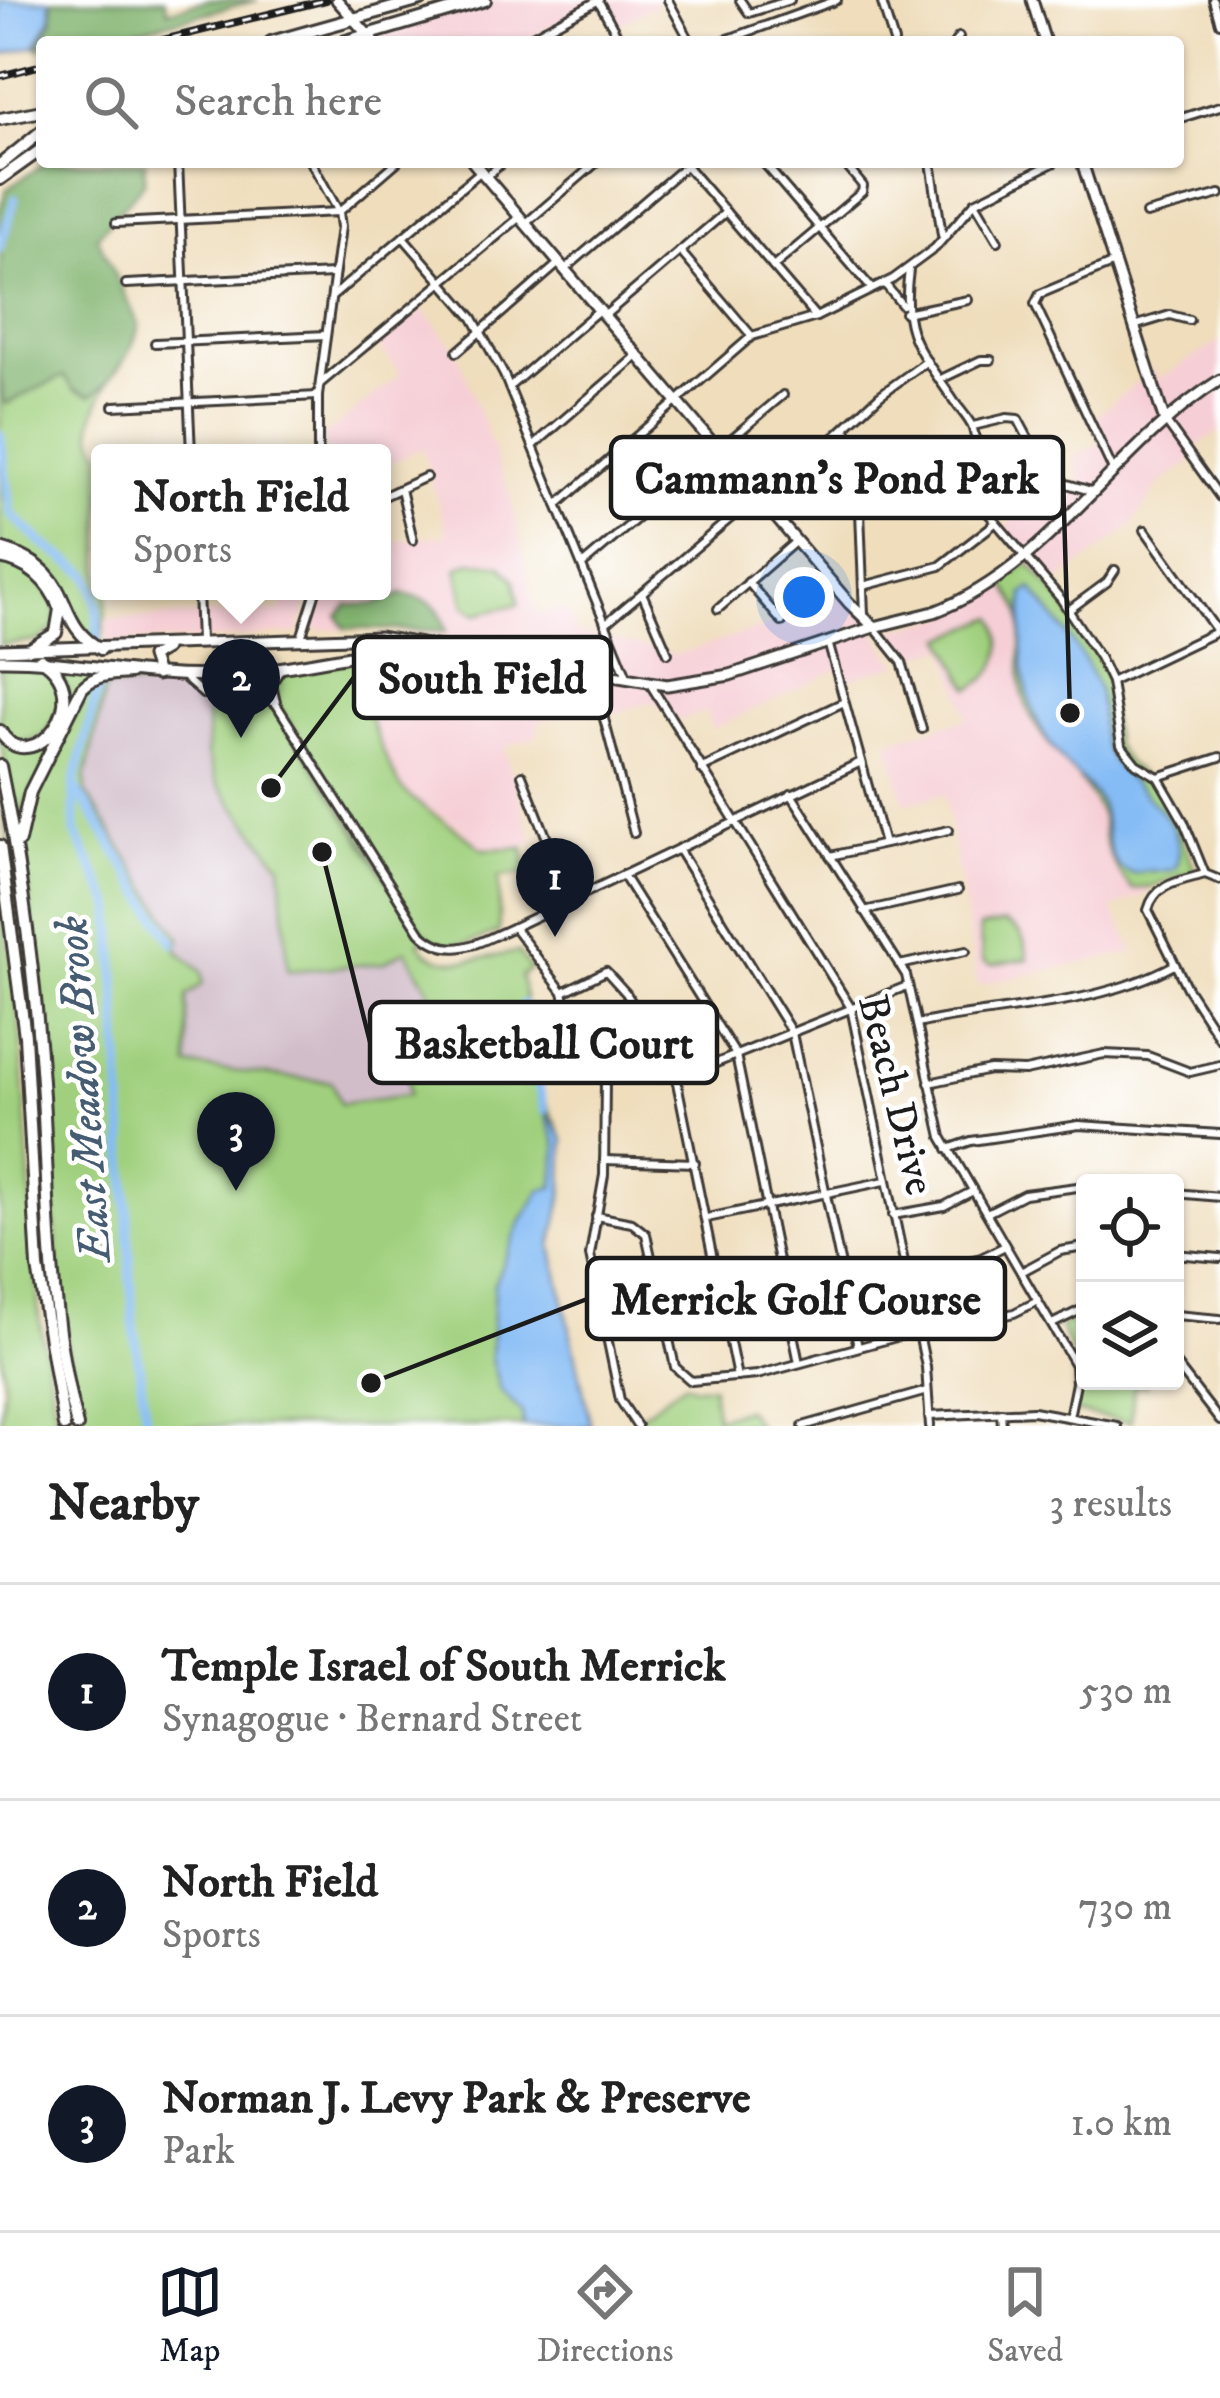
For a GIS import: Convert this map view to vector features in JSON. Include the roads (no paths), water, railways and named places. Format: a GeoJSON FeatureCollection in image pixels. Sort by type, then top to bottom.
{"type":"FeatureCollection","features":[{"type":"Feature","properties":{"kind":"highway"},"geometry":{"type":"LineString","coordinates":[[293,36],[421,0]]}},
{"type":"Feature","properties":{"kind":"highway"},"geometry":{"type":"LineString","coordinates":[[377,36],[485,0]]}},
{"type":"Feature","properties":{"kind":"highway"},"geometry":{"type":"LineString","coordinates":[[0,119],[36,112]]}},
{"type":"Feature","properties":{"kind":"highway"},"geometry":{"type":"LineString","coordinates":[[0,165],[36,135]]}},
{"type":"Feature","properties":{"kind":"highway"},"geometry":{"type":"LineString","coordinates":[[0,179],[36,153]]}},
{"type":"Feature","properties":{"kind":"highway"},"geometry":{"type":"LineString","coordinates":[[0,191],[14,168]]}},
{"type":"Feature","properties":{"kind":"highway"},"geometry":{"type":"LineString","coordinates":[[0,554],[20,555],[42,568],[60,590],[84,640],[101,649]]}},
{"type":"Feature","properties":{"kind":"highway"},"geometry":{"type":"LineString","coordinates":[[0,554],[42,578],[60,609],[56,633],[30,649]]}},
{"type":"Feature","properties":{"kind":"highway"},"geometry":{"type":"LineString","coordinates":[[0,731],[8,742],[22,748],[42,742],[52,732],[66,689],[63,679],[41,659]]}},
{"type":"Feature","properties":{"kind":"highway"},"geometry":{"type":"LineString","coordinates":[[17,856],[30,792],[76,698],[91,680],[130,673]]}},
{"type":"Feature","properties":{"kind":"highway"},"geometry":{"type":"LineString","coordinates":[[0,766],[17,856],[41,1066],[52,1277],[77,1426]]}},
{"type":"Feature","properties":{"kind":"highway"},"geometry":{"type":"LineString","coordinates":[[0,847],[25,1036],[40,1282],[64,1426]]}},
{"type":"Feature","properties":{"kind":"main road"},"geometry":{"type":"LineString","coordinates":[[337,0],[369,36]]}},
{"type":"Feature","properties":{"kind":"main road"},"geometry":{"type":"LineString","coordinates":[[1032,0],[1043,36]]}},
{"type":"Feature","properties":{"kind":"main road"},"geometry":{"type":"LineString","coordinates":[[1084,168],[1164,419]]}},
{"type":"Feature","properties":{"kind":"main road"},"geometry":{"type":"LineString","coordinates":[[480,170],[874,627]]}},
{"type":"Feature","properties":{"kind":"main road"},"geometry":{"type":"LineString","coordinates":[[0,650],[379,637],[650,684],[707,681],[954,605],[1024,556],[1164,419],[1220,380]]}},
{"type":"Feature","properties":{"kind":"main road"},"geometry":{"type":"LineString","coordinates":[[332,638],[332,657]]}},
{"type":"Feature","properties":{"kind":"main road"},"geometry":{"type":"LineString","coordinates":[[157,675],[150,662],[155,653],[194,646]]}},
{"type":"Feature","properties":{"kind":"main road"},"geometry":{"type":"LineString","coordinates":[[0,660],[41,659],[171,676],[221,675],[422,646]]}},
{"type":"Feature","properties":{"kind":"main road"},"geometry":{"type":"LineString","coordinates":[[130,648],[145,660],[143,668],[130,673]]}},
{"type":"Feature","properties":{"kind":"main road"},"geometry":{"type":"LineString","coordinates":[[274,701],[272,676],[285,665]]}},
{"type":"Feature","properties":{"kind":"main road"},"geometry":{"type":"LineString","coordinates":[[221,675],[251,682],[274,701]]}},
{"type":"Feature","properties":{"kind":"street"},"geometry":{"type":"LineString","coordinates":[[532,36],[599,0],[618,36]]}},
{"type":"Feature","properties":{"kind":"street"},"geometry":{"type":"LineString","coordinates":[[668,0],[687,36]]}},
{"type":"Feature","properties":{"kind":"street"},"geometry":{"type":"LineString","coordinates":[[740,0],[749,13],[790,0]]}},
{"type":"Feature","properties":{"kind":"street"},"geometry":{"type":"LineString","coordinates":[[746,36],[838,0]]}},
{"type":"Feature","properties":{"kind":"street"},"geometry":{"type":"LineString","coordinates":[[881,0],[892,36]]}},
{"type":"Feature","properties":{"kind":"street"},"geometry":{"type":"LineString","coordinates":[[1213,0],[1220,23]]}},
{"type":"Feature","properties":{"kind":"street"},"geometry":{"type":"LineString","coordinates":[[545,29],[549,36]]}},
{"type":"Feature","properties":{"kind":"street"},"geometry":{"type":"LineString","coordinates":[[1184,117],[1220,106]]}},
{"type":"Feature","properties":{"kind":"street"},"geometry":{"type":"LineString","coordinates":[[178,168],[191,444]]}},
{"type":"Feature","properties":{"kind":"street"},"geometry":{"type":"LineString","coordinates":[[314,168],[339,212],[340,233],[318,396],[318,444]]}},
{"type":"Feature","properties":{"kind":"street"},"geometry":{"type":"LineString","coordinates":[[116,223],[339,212],[390,168]]}},
{"type":"Feature","properties":{"kind":"street"},"geometry":{"type":"LineString","coordinates":[[321,383],[589,168]]}},
{"type":"Feature","properties":{"kind":"street"},"geometry":{"type":"LineString","coordinates":[[457,352],[680,168]]}},
{"type":"Feature","properties":{"kind":"street"},"geometry":{"type":"LineString","coordinates":[[690,168],[816,317]]}},
{"type":"Feature","properties":{"kind":"street"},"geometry":{"type":"LineString","coordinates":[[768,168],[872,289]]}},
{"type":"Feature","properties":{"kind":"street"},"geometry":{"type":"LineString","coordinates":[[773,267],[862,192],[863,186],[848,168]]}},
{"type":"Feature","properties":{"kind":"street"},"geometry":{"type":"LineString","coordinates":[[932,168],[942,238]]}},
{"type":"Feature","properties":{"kind":"street"},"geometry":{"type":"LineString","coordinates":[[557,505],[752,336],[816,317],[909,269],[975,202],[1043,168]]}},
{"type":"Feature","properties":{"kind":"street"},"geometry":{"type":"LineString","coordinates":[[331,298],[480,170]]}},
{"type":"Feature","properties":{"kind":"street"},"geometry":{"type":"LineString","coordinates":[[1146,214],[1220,194]]}},
{"type":"Feature","properties":{"kind":"street"},"geometry":{"type":"LineString","coordinates":[[975,202],[998,241]]}},
{"type":"Feature","properties":{"kind":"street"},"geometry":{"type":"LineString","coordinates":[[509,387],[726,212]]}},
{"type":"Feature","properties":{"kind":"street"},"geometry":{"type":"LineString","coordinates":[[403,237],[480,332],[509,387],[628,680]]}},
{"type":"Feature","properties":{"kind":"street"},"geometry":{"type":"LineString","coordinates":[[680,251],[752,336]]}},
{"type":"Feature","properties":{"kind":"street"},"geometry":{"type":"LineString","coordinates":[[1113,470],[1035,301],[1040,294],[1114,263]]}},
{"type":"Feature","properties":{"kind":"street"},"geometry":{"type":"LineString","coordinates":[[904,311],[909,269]]}},
{"type":"Feature","properties":{"kind":"street"},"geometry":{"type":"LineString","coordinates":[[126,284],[334,274]]}},
{"type":"Feature","properties":{"kind":"street"},"geometry":{"type":"LineString","coordinates":[[884,283],[939,380],[973,426],[969,486],[994,524],[1069,610],[1111,682],[1120,745],[1136,764],[1158,777],[1184,822],[1204,874]]}},
{"type":"Feature","properties":{"kind":"street"},"geometry":{"type":"LineString","coordinates":[[904,311],[968,300]]}},
{"type":"Feature","properties":{"kind":"street"},"geometry":{"type":"LineString","coordinates":[[1134,326],[1170,315],[1189,320]]}},
{"type":"Feature","properties":{"kind":"street"},"geometry":{"type":"LineString","coordinates":[[155,343],[326,335]]}},
{"type":"Feature","properties":{"kind":"street"},"geometry":{"type":"LineString","coordinates":[[533,446],[638,356]]}},
{"type":"Feature","properties":{"kind":"street"},"geometry":{"type":"LineString","coordinates":[[939,380],[991,360]]}},
{"type":"Feature","properties":{"kind":"street"},"geometry":{"type":"LineString","coordinates":[[605,624],[846,428],[880,395],[928,361]]}},
{"type":"Feature","properties":{"kind":"street"},"geometry":{"type":"LineString","coordinates":[[581,565],[783,395]]}},
{"type":"Feature","properties":{"kind":"street"},"geometry":{"type":"LineString","coordinates":[[114,406],[318,396]]}},
{"type":"Feature","properties":{"kind":"street"},"geometry":{"type":"LineString","coordinates":[[973,426],[1018,419],[1051,479],[1091,491]]}},
{"type":"Feature","properties":{"kind":"street"},"geometry":{"type":"LineString","coordinates":[[1164,419],[1220,496]]}},
{"type":"Feature","properties":{"kind":"street"},"geometry":{"type":"LineString","coordinates":[[846,428],[860,485],[864,615]]}},
{"type":"Feature","properties":{"kind":"street"},"geometry":{"type":"LineString","coordinates":[[391,493],[425,477]]}},
{"type":"Feature","properties":{"kind":"street"},"geometry":{"type":"LineString","coordinates":[[401,489],[413,539]]}},
{"type":"Feature","properties":{"kind":"street"},"geometry":{"type":"LineString","coordinates":[[863,586],[940,566],[994,524]]}},
{"type":"Feature","properties":{"kind":"street"},"geometry":{"type":"LineString","coordinates":[[1111,682],[1218,630],[1145,530]]}},
{"type":"Feature","properties":{"kind":"street"},"geometry":{"type":"LineString","coordinates":[[718,609],[796,542]]}},
{"type":"Feature","properties":{"kind":"street"},"geometry":{"type":"LineString","coordinates":[[1069,610],[1107,582],[1115,570]]}},
{"type":"Feature","properties":{"kind":"street"},"geometry":{"type":"LineString","coordinates":[[748,582],[782,622]]}},
{"type":"Feature","properties":{"kind":"street"},"geometry":{"type":"LineString","coordinates":[[642,593],[668,653]]}},
{"type":"Feature","properties":{"kind":"street"},"geometry":{"type":"LineString","coordinates":[[194,646],[197,600]]}},
{"type":"Feature","properties":{"kind":"street"},"geometry":{"type":"LineString","coordinates":[[302,638],[313,600]]}},
{"type":"Feature","properties":{"kind":"street"},"geometry":{"type":"LineString","coordinates":[[874,627],[902,662],[922,729]]}},
{"type":"Feature","properties":{"kind":"street"},"geometry":{"type":"LineString","coordinates":[[828,642],[884,844]]}},
{"type":"Feature","properties":{"kind":"street"},"geometry":{"type":"LineString","coordinates":[[245,643],[274,701],[428,940],[445,949],[461,950],[514,927],[861,762]]}},
{"type":"Feature","properties":{"kind":"street"},"geometry":{"type":"LineString","coordinates":[[592,674],[634,833]]}},
{"type":"Feature","properties":{"kind":"street"},"geometry":{"type":"LineString","coordinates":[[171,676],[190,680],[203,694],[208,683],[221,675]]}},
{"type":"Feature","properties":{"kind":"street","name":"Beach Drive"},"geometry":{"type":"LineString","coordinates":[[650,684],[851,1008],[918,1333],[930,1426]]}},
{"type":"Feature","properties":{"kind":"street"},"geometry":{"type":"LineString","coordinates":[[701,769],[844,701]]}},
{"type":"Feature","properties":{"kind":"street"},"geometry":{"type":"LineString","coordinates":[[1158,777],[1220,758]]}},
{"type":"Feature","properties":{"kind":"street"},"geometry":{"type":"LineString","coordinates":[[522,775],[571,900]]}},
{"type":"Feature","properties":{"kind":"street"},"geometry":{"type":"LineString","coordinates":[[791,794],[908,985],[938,1128],[1076,1370],[1069,1417]]}},
{"type":"Feature","properties":{"kind":"street"},"geometry":{"type":"LineString","coordinates":[[830,856],[949,830]]}},
{"type":"Feature","properties":{"kind":"street"},"geometry":{"type":"LineString","coordinates":[[678,849],[792,1033],[858,1347]]}},
{"type":"Feature","properties":{"kind":"street"},"geometry":{"type":"LineString","coordinates":[[1220,880],[1204,874],[1161,888],[1149,904],[1150,918],[1174,965],[1220,1039]]}},
{"type":"Feature","properties":{"kind":"street"},"geometry":{"type":"LineString","coordinates":[[623,875],[736,1055],[799,1363]]}},
{"type":"Feature","properties":{"kind":"street"},"geometry":{"type":"LineString","coordinates":[[864,911],[958,890]]}},
{"type":"Feature","properties":{"kind":"street"},"geometry":{"type":"LineString","coordinates":[[514,927],[563,992],[569,1018],[604,1080],[604,1160],[590,1260],[618,1394],[637,1426]]}},
{"type":"Feature","properties":{"kind":"street"},"geometry":{"type":"LineString","coordinates":[[899,965],[966,951]]}},
{"type":"Feature","properties":{"kind":"street"},"geometry":{"type":"LineString","coordinates":[[916,1024],[981,1010],[1011,1012],[1125,987],[1174,965]]}},
{"type":"Feature","properties":{"kind":"street"},"geometry":{"type":"LineString","coordinates":[[563,992],[606,971],[626,993],[675,1073],[737,1377]]}},
{"type":"Feature","properties":{"kind":"street"},"geometry":{"type":"LineString","coordinates":[[675,1073],[701,1069],[908,985]]}},
{"type":"Feature","properties":{"kind":"street"},"geometry":{"type":"LineString","coordinates":[[929,1083],[989,1070],[1024,1071],[1104,1054],[1148,1056],[1190,1072],[1220,1065]]}},
{"type":"Feature","properties":{"kind":"street"},"geometry":{"type":"LineString","coordinates":[[948,1149],[971,1141],[1079,1125],[1220,1134]]}},
{"type":"Feature","properties":{"kind":"street"},"geometry":{"type":"LineString","coordinates":[[604,1160],[695,1163]]}},
{"type":"Feature","properties":{"kind":"street"},"geometry":{"type":"LineString","coordinates":[[706,1218],[886,1181]]}},
{"type":"Feature","properties":{"kind":"street"},"geometry":{"type":"LineString","coordinates":[[987,1213],[1024,1194],[1076,1187]]}},
{"type":"Feature","properties":{"kind":"street"},"geometry":{"type":"LineString","coordinates":[[893,1215],[944,1206],[973,1191]]}},
{"type":"Feature","properties":{"kind":"street"},"geometry":{"type":"LineString","coordinates":[[1184,1194],[1220,1197]]}},
{"type":"Feature","properties":{"kind":"street"},"geometry":{"type":"LineString","coordinates":[[596,1216],[632,1223],[646,1234],[674,1361],[680,1374],[697,1382],[737,1377],[1014,1313],[1038,1301]]}},
{"type":"Feature","properties":{"kind":"street"},"geometry":{"type":"LineString","coordinates":[[906,1276],[981,1258],[1005,1246]]}},
{"type":"Feature","properties":{"kind":"street"},"geometry":{"type":"LineString","coordinates":[[1021,1272],[1076,1249]]}},
{"type":"Feature","properties":{"kind":"street"},"geometry":{"type":"LineString","coordinates":[[1184,1255],[1220,1258]]}},
{"type":"Feature","properties":{"kind":"street"},"geometry":{"type":"LineString","coordinates":[[1052,1324],[1076,1312]]}},
{"type":"Feature","properties":{"kind":"street"},"geometry":{"type":"LineString","coordinates":[[1184,1316],[1220,1319]]}},
{"type":"Feature","properties":{"kind":"street"},"geometry":{"type":"LineString","coordinates":[[1184,1375],[1220,1421]]}},
{"type":"Feature","properties":{"kind":"street"},"geometry":{"type":"LineString","coordinates":[[803,1426],[927,1391]]}},
{"type":"Feature","properties":{"kind":"street"},"geometry":{"type":"LineString","coordinates":[[929,1416],[1033,1411],[1117,1426]]}},
{"type":"Feature","properties":{"kind":"street"},"geometry":{"type":"LineString","coordinates":[[1001,1412],[1002,1426]]}},
{"type":"Feature","properties":{"kind":"water"},"geometry":{"type":"Polygon","coordinates":[[[0,0],[50,0],[51,18],[41,36],[36,36],[35,46],[0,55],[0,0]]]}},
{"type":"Feature","properties":{"kind":"water"},"geometry":{"type":"Polygon","coordinates":[[[1032,588],[1093,676],[1108,754],[1156,805],[1175,834],[1176,868],[1133,873],[1122,869],[1111,852],[1099,801],[1062,760],[1037,721],[1025,682],[1022,639],[1024,594],[1032,588]]]}},
{"type":"Feature","properties":{"kind":"water"},"geometry":{"type":"Polygon","coordinates":[[[542,1104],[564,1140],[563,1193],[552,1246],[591,1426],[523,1426],[522,1413],[500,1390],[491,1359],[494,1284],[541,1190],[554,1187],[557,1146],[542,1104]]]}},
{"type":"Feature","properties":{"kind":"waterway","name":"East Meadow Brook"},"geometry":{"type":"LineString","coordinates":[[0,247],[15,199]]}},
{"type":"Feature","properties":{"kind":"waterway","name":"East Meadow Brook"},"geometry":{"type":"LineString","coordinates":[[0,434],[11,514],[89,575],[91,582]]}},
{"type":"Feature","properties":{"kind":"waterway","name":"East Meadow Brook"},"geometry":{"type":"LineString","coordinates":[[96,600],[98,639]]}},
{"type":"Feature","properties":{"kind":"waterway","name":"East Meadow Brook"},"geometry":{"type":"LineString","coordinates":[[99,685],[74,785],[75,832],[112,906],[133,1319],[147,1426]]}},
{"type":"Feature","properties":{"kind":"waterway"},"geometry":{"type":"LineString","coordinates":[[74,785],[174,943]]}},
{"type":"Feature","properties":{"kind":"waterway"},"geometry":{"type":"LineString","coordinates":[[523,1004],[529,1052],[545,1110]]}},
{"type":"Feature","properties":{"kind":"railway"},"geometry":{"type":"LineString","coordinates":[[179,36],[326,0]]}},
{"type":"Feature","properties":{"kind":"railway"},"geometry":{"type":"LineString","coordinates":[[0,76],[36,67]]}},
{"type":"Feature","properties":{"kind":"place","name":"Cammann's Pond Park"},"geometry":{"type":"Point","coordinates":[1070,713]}},
{"type":"Feature","properties":{"kind":"place","name":"North Field"},"geometry":{"type":"Point","coordinates":[241,738]}},
{"type":"Feature","properties":{"kind":"place","name":"South Field"},"geometry":{"type":"Point","coordinates":[271,788]}},
{"type":"Feature","properties":{"kind":"place","name":"Basketball Court"},"geometry":{"type":"Point","coordinates":[322,852]}},
{"type":"Feature","properties":{"kind":"place","name":"Temple Israel of South Merrick"},"geometry":{"type":"Point","coordinates":[555,937]}},
{"type":"Feature","properties":{"kind":"place","name":"Norman J. Levy Park & Preserve"},"geometry":{"type":"Point","coordinates":[236,1191]}},
{"type":"Feature","properties":{"kind":"place","name":"Merrick Golf Course"},"geometry":{"type":"Point","coordinates":[371,1383]}}]}
